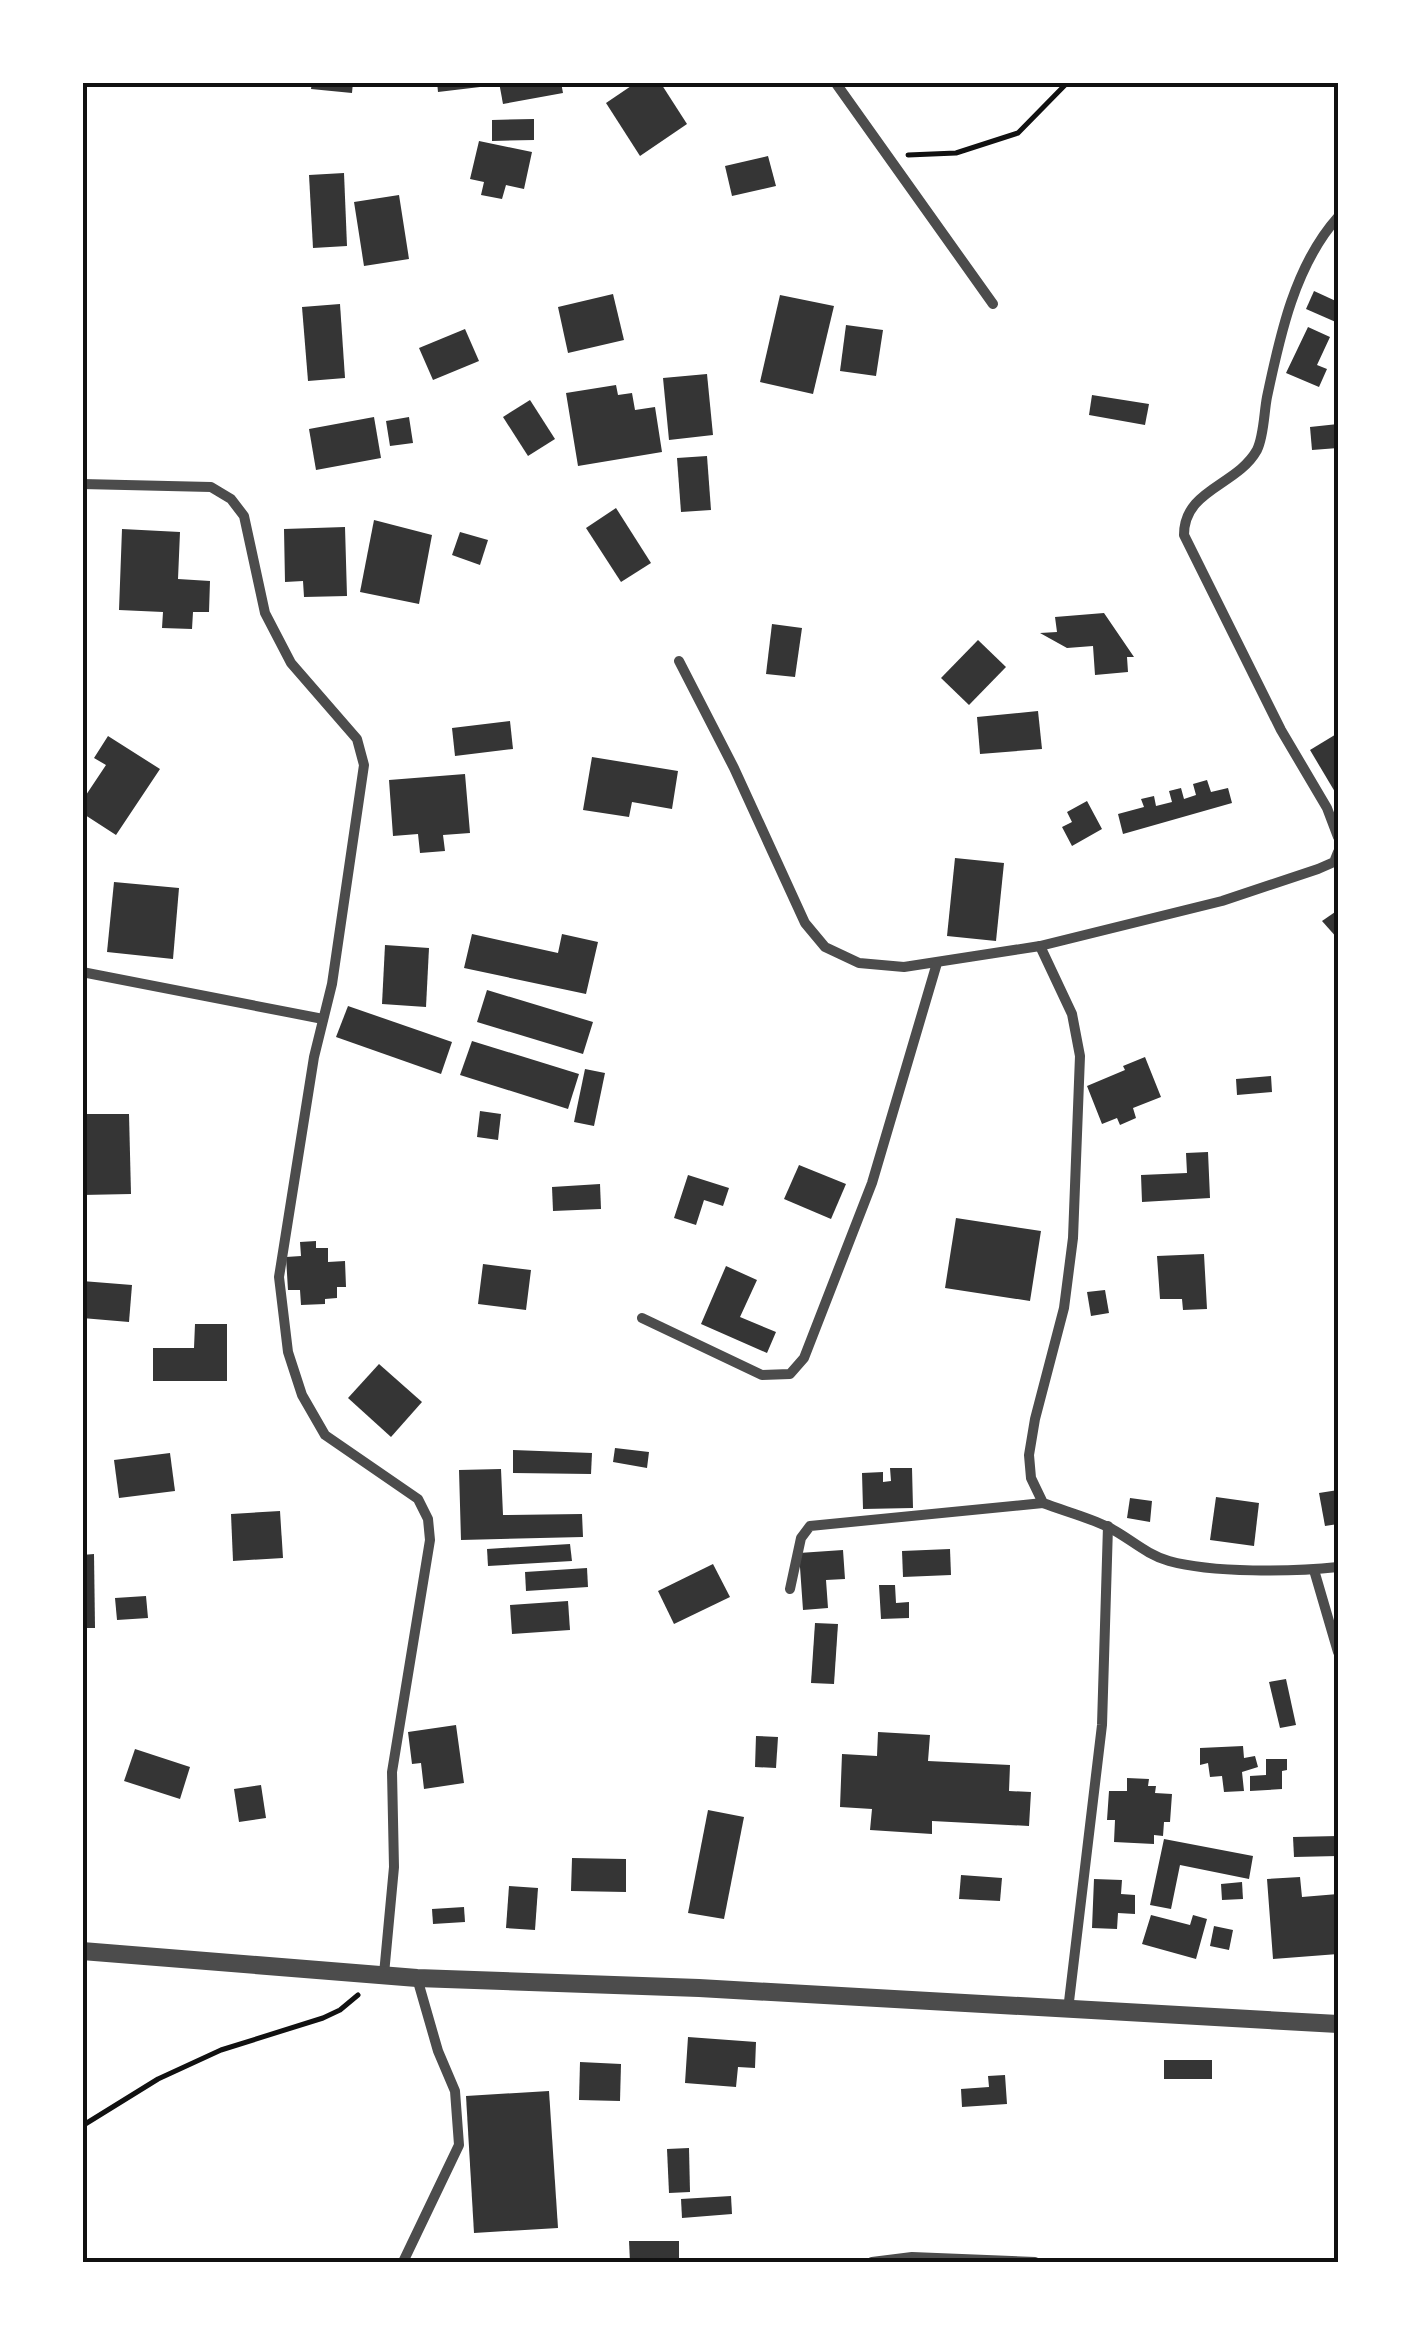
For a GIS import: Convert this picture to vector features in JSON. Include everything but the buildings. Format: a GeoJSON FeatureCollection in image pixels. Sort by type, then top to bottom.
{"type":"FeatureCollection","features":[{"type":"Feature","properties":{"kind":"street"},"geometry":{"type":"LineString","coordinates":[[834,82],[993,304]]}},
{"type":"Feature","properties":{"kind":"street"},"geometry":{"type":"LineString","coordinates":[[1338,218],[1307,265],[1280,336],[1258,448],[1244,466],[1194,504],[1184,518],[1184,534],[1281,730],[1327,808],[1338,837]]}},
{"type":"Feature","properties":{"kind":"street"},"geometry":{"type":"LineString","coordinates":[[82,484],[211,488],[231,499],[244,516],[265,613],[291,664],[357,739],[364,765],[332,984],[314,1057],[279,1276],[288,1352],[302,1395],[324,1435],[418,1499],[428,1519],[430,1540],[392,1772],[394,1867],[384,1974]]}},
{"type":"Feature","properties":{"kind":"street"},"geometry":{"type":"LineString","coordinates":[[679,662],[734,768],[806,923],[825,947],[859,963],[904,968],[1040,946],[1222,901],[1318,869],[1334,862],[1338,852]]}},
{"type":"Feature","properties":{"kind":"street"},"geometry":{"type":"LineString","coordinates":[[1040,946],[1072,1014],[1080,1056],[1074,1238],[1064,1308],[1035,1419],[1030,1455],[1031,1478],[1043,1503]]}},
{"type":"Feature","properties":{"kind":"street"},"geometry":{"type":"LineString","coordinates":[[642,1318],[762,1375],[790,1374],[804,1358],[872,1182],[937,963]]}},
{"type":"Feature","properties":{"kind":"street"},"geometry":{"type":"LineString","coordinates":[[82,972],[324,1019]]}},
{"type":"Feature","properties":{"kind":"street"},"geometry":{"type":"LineString","coordinates":[[790,1588],[801,1538],[810,1526],[1043,1503],[1108,1526],[1146,1553],[1171,1562],[1231,1568],[1338,1567]]}},
{"type":"Feature","properties":{"kind":"street"},"geometry":{"type":"LineString","coordinates":[[1068,2010],[1102,1725],[1108,1526]]}},
{"type":"Feature","properties":{"kind":"street"},"geometry":{"type":"LineString","coordinates":[[1314,1570],[1338,1652]]}},
{"type":"Feature","properties":{"kind":"street"},"geometry":{"type":"LineString","coordinates":[[82,1951],[417,1978],[680,1986],[1338,2024]]}},
{"type":"Feature","properties":{"kind":"street"},"geometry":{"type":"LineString","coordinates":[[402,2262],[460,2146],[455,2091],[438,2050],[417,1978]]}},
{"type":"Feature","properties":{"kind":"street"},"geometry":{"type":"LineString","coordinates":[[872,2262],[925,2257],[1035,2262]]}},
{"type":"Feature","properties":{"kind":"path"},"geometry":{"type":"LineString","coordinates":[[890,156],[956,153],[1018,134],[1068,82]]}},
{"type":"Feature","properties":{"kind":"path"},"geometry":{"type":"LineString","coordinates":[[82,2126],[158,2079],[221,2050],[340,2010],[384,1974]]}}]}
